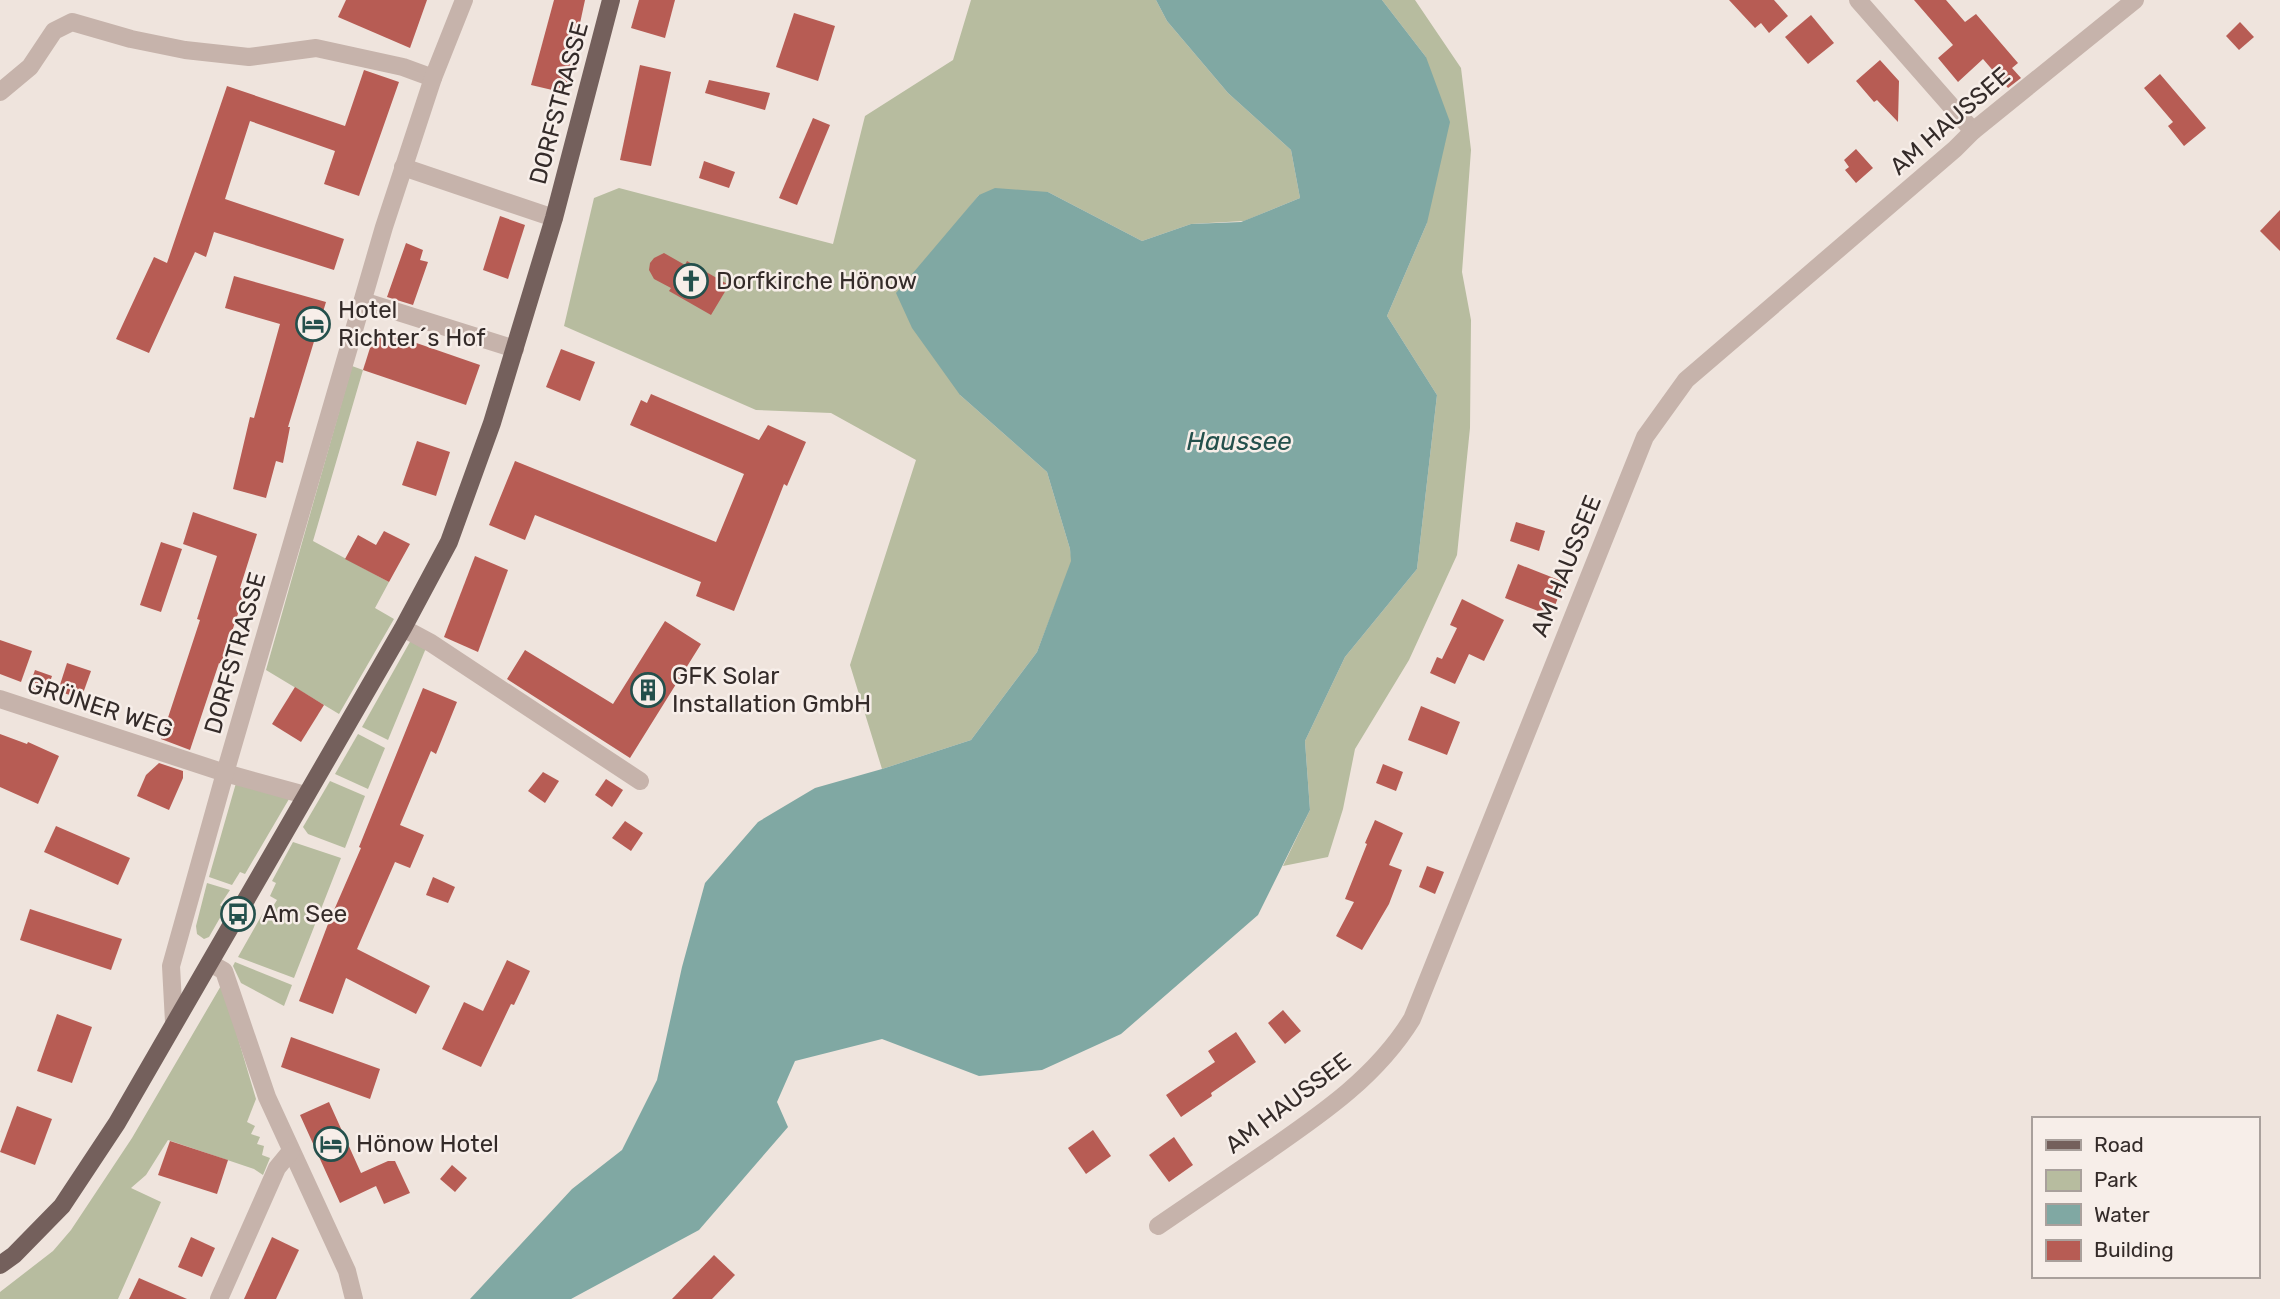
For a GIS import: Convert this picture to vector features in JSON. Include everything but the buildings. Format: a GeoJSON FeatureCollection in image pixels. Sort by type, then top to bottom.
{"type":"FeatureCollection","features":[{"type":"Feature","properties":{"kind":"main road","name":"DORFSTRASSE"},"geometry":{"type":"LineString","coordinates":[[0,1265],[14,1255],[62,1206],[117,1123],[403,628],[449,542],[515,349],[554,218],[611,0]]}},
{"type":"Feature","properties":{"kind":"street","name":"DORFSTRASSE"},"geometry":{"type":"LineString","coordinates":[[174,1021],[171,966],[225,773],[403,167],[433,78],[464,0]]}},
{"type":"Feature","properties":{"kind":"street"},"geometry":{"type":"LineString","coordinates":[[1858,0],[1973,131]]}},
{"type":"Feature","properties":{"kind":"street","name":"AM HAUSSEE"},"geometry":{"type":"LineString","coordinates":[[1158,1226],[1336,1103],[1382,1061],[1402,1035],[1412,1018],[1645,437],[1686,380],[1973,131],[2135,0]]}},
{"type":"Feature","properties":{"kind":"street"},"geometry":{"type":"LineString","coordinates":[[0,92],[30,67],[54,31],[72,22],[131,39],[185,50],[249,57],[316,48],[403,67],[433,78]]}},
{"type":"Feature","properties":{"kind":"street","name":"DORFSTRASSE"},"geometry":{"type":"LineString","coordinates":[[403,167],[554,218]]}},
{"type":"Feature","properties":{"kind":"street"},"geometry":{"type":"LineString","coordinates":[[363,302],[515,349]]}},
{"type":"Feature","properties":{"kind":"street"},"geometry":{"type":"LineString","coordinates":[[403,628],[431,643],[640,781]]}},
{"type":"Feature","properties":{"kind":"street","name":"GRÜNER WEG"},"geometry":{"type":"LineString","coordinates":[[0,699],[225,773],[305,795]]}},
{"type":"Feature","properties":{"kind":"street"},"geometry":{"type":"LineString","coordinates":[[210,963],[225,971],[267,1097],[347,1271],[354,1299]]}},
{"type":"Feature","properties":{"kind":"street"},"geometry":{"type":"LineString","coordinates":[[219,1299],[277,1168],[291,1152]]}},
{"type":"Feature","properties":{"kind":"green space"},"geometry":{"type":"Polygon","coordinates":[[[971,0],[1156,0],[1167,21],[1228,93],[1291,150],[1300,198],[1244,221],[1191,224],[1142,241],[1048,192],[979,195],[960,219],[960,395],[1047,472],[1072,561],[1037,652],[971,740],[882,769],[850,665],[916,460],[831,413],[756,410],[564,326],[594,198],[619,188],[833,244],[865,116],[953,60],[971,0]]]}},
{"type":"Feature","properties":{"kind":"green space"},"geometry":{"type":"Polygon","coordinates":[[[1382,0],[1415,0],[1461,68],[1471,150],[1462,272],[1471,320],[1470,428],[1457,555],[1409,660],[1355,749],[1343,809],[1328,857],[1283,866],[1310,810],[1305,741],[1345,657],[1417,569],[1437,395],[1387,316],[1427,223],[1426,57],[1382,0]]]}},
{"type":"Feature","properties":{"kind":"green space"},"geometry":{"type":"Polygon","coordinates":[[[352,366],[363,370],[313,541],[389,582],[375,608],[394,619],[339,714],[266,670],[352,366]]]}},
{"type":"Feature","properties":{"kind":"green space"},"geometry":{"type":"Polygon","coordinates":[[[411,640],[426,648],[388,740],[362,727],[411,640]]]}},
{"type":"Feature","properties":{"kind":"green space"},"geometry":{"type":"Polygon","coordinates":[[[358,734],[385,748],[368,789],[335,774],[358,734]]]}},
{"type":"Feature","properties":{"kind":"green space"},"geometry":{"type":"Polygon","coordinates":[[[330,781],[365,796],[345,848],[308,834],[303,827],[330,781]]]}},
{"type":"Feature","properties":{"kind":"green space"},"geometry":{"type":"Polygon","coordinates":[[[236,783],[289,799],[245,874],[240,872],[232,885],[209,877],[236,783]]]}},
{"type":"Feature","properties":{"kind":"green space"},"geometry":{"type":"Polygon","coordinates":[[[293,842],[341,858],[294,978],[238,957],[267,906],[272,908],[277,900],[270,896],[276,883],[272,881],[293,842]]]}},
{"type":"Feature","properties":{"kind":"green space"},"geometry":{"type":"Polygon","coordinates":[[[207,883],[230,890],[220,905],[225,909],[209,937],[204,939],[197,934],[196,926],[207,883]]]}},
{"type":"Feature","properties":{"kind":"green space"},"geometry":{"type":"Polygon","coordinates":[[[235,962],[292,985],[284,1006],[241,983],[233,966],[235,962]]]}},
{"type":"Feature","properties":{"kind":"green space"},"geometry":{"type":"Polygon","coordinates":[[[222,984],[256,1099],[247,1122],[255,1126],[251,1134],[260,1137],[257,1144],[264,1146],[262,1155],[270,1158],[263,1175],[254,1169],[168,1140],[146,1175],[131,1188],[161,1202],[118,1299],[0,1299],[0,1292],[53,1251],[71,1230],[132,1138],[222,984]]]}},
{"type":"Feature","properties":{"kind":"water","name":"Haussee"},"geometry":{"type":"Polygon","coordinates":[[[1156,0],[1382,0],[1426,57],[1450,122],[1427,223],[1387,316],[1437,395],[1417,569],[1345,657],[1305,741],[1310,810],[1258,915],[1121,1034],[1042,1070],[979,1076],[882,1039],[795,1061],[777,1102],[788,1127],[699,1230],[571,1299],[470,1299],[572,1189],[622,1150],[657,1080],[682,967],[705,883],[758,822],[815,788],[971,740],[1037,652],[1071,561],[1070,549],[1047,472],[960,395],[912,328],[896,293],[979,195],[995,188],[1048,192],[1142,241],[1191,224],[1241,222],[1300,198],[1291,150],[1228,93],[1167,21],[1156,0]]]}},
{"type":"Feature","properties":{"kind":"place","name":"Dorfkirche Hönow"},"geometry":{"type":"Point","coordinates":[691,281]}},
{"type":"Feature","properties":{"kind":"place","name":"Hotel Richter´s Hof"},"geometry":{"type":"Point","coordinates":[313,324]}},
{"type":"Feature","properties":{"kind":"place","name":"GFK Solar Installation GmbH"},"geometry":{"type":"Point","coordinates":[648,690]}},
{"type":"Feature","properties":{"kind":"place","name":"Am See"},"geometry":{"type":"Point","coordinates":[238,914]}},
{"type":"Feature","properties":{"kind":"place","name":"Hönow Hotel"},"geometry":{"type":"Point","coordinates":[331,1144]}}]}
